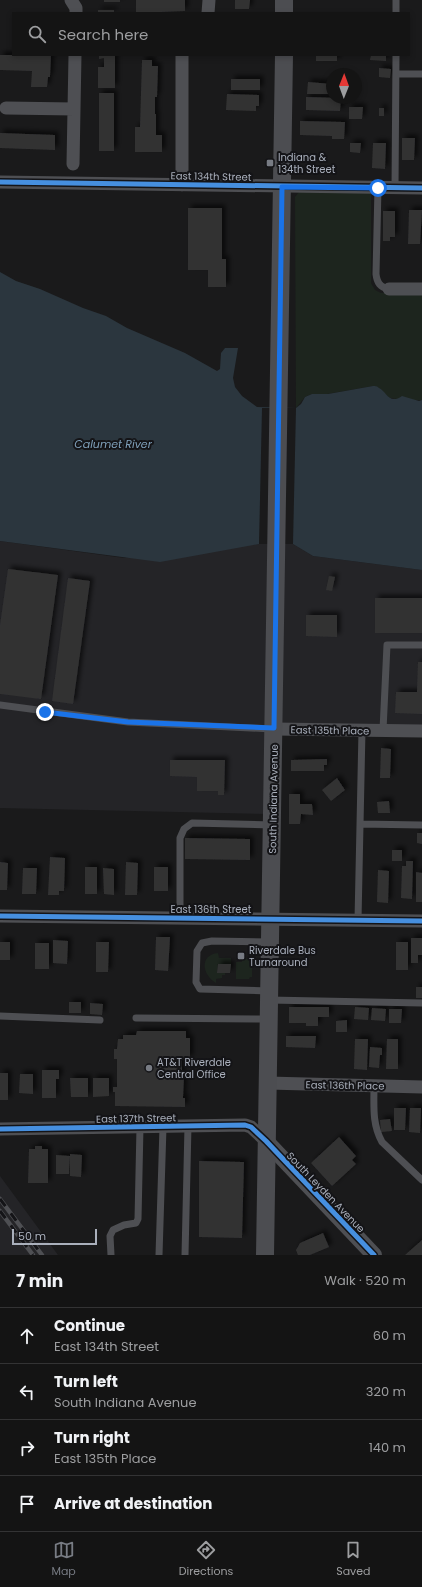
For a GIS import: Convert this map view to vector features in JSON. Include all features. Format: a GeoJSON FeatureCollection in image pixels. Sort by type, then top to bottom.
{"type":"FeatureCollection","features":[{"type":"Feature","properties":{"kind":"main road"},"geometry":{"type":"LineString","coordinates":[[284,0],[284,12]]}},
{"type":"Feature","properties":{"kind":"main road","name":"South Indiana Avenue"},"geometry":{"type":"LineString","coordinates":[[265,1255],[284,56]]}},
{"type":"Feature","properties":{"kind":"street"},"geometry":{"type":"LineString","coordinates":[[71,0],[76,8],[76,12]]}},
{"type":"Feature","properties":{"kind":"street"},"geometry":{"type":"LineString","coordinates":[[208,0],[208,12]]}},
{"type":"Feature","properties":{"kind":"street"},"geometry":{"type":"LineString","coordinates":[[73,164],[75,56]]}},
{"type":"Feature","properties":{"kind":"street"},"geometry":{"type":"LineString","coordinates":[[182,56],[182,185]]}},
{"type":"Feature","properties":{"kind":"street"},"geometry":{"type":"LineString","coordinates":[[6,108],[74,109]]}},
{"type":"Feature","properties":{"kind":"street","name":"East 134th Street"},"geometry":{"type":"LineString","coordinates":[[0,182],[422,188]]}},
{"type":"Feature","properties":{"kind":"street"},"geometry":{"type":"LineString","coordinates":[[389,289],[422,289]]}},
{"type":"Feature","properties":{"kind":"street","name":"East 135th Place"},"geometry":{"type":"LineString","coordinates":[[274,728],[422,731]]}},
{"type":"Feature","properties":{"kind":"street","name":"East 136th Street"},"geometry":{"type":"LineString","coordinates":[[0,916],[422,921]]}},
{"type":"Feature","properties":{"kind":"street","name":"East 136th Place"},"geometry":{"type":"LineString","coordinates":[[268,1083],[422,1087]]}},
{"type":"Feature","properties":{"kind":"street","name":"East 137th Street"},"geometry":{"type":"LineString","coordinates":[[0,1129],[246,1125],[266,1141]]}},
{"type":"Feature","properties":{"kind":"street","name":"South Leyden Avenue"},"geometry":{"type":"LineString","coordinates":[[266,1141],[374,1255]]}},
{"type":"Feature","properties":{"kind":"lane"},"geometry":{"type":"LineString","coordinates":[[396,0],[396,12]]}},
{"type":"Feature","properties":{"kind":"lane"},"geometry":{"type":"LineString","coordinates":[[395,188],[396,56]]}},
{"type":"Feature","properties":{"kind":"lane"},"geometry":{"type":"LineString","coordinates":[[396,74],[422,74]]}},
{"type":"Feature","properties":{"kind":"lane"},"geometry":{"type":"LineString","coordinates":[[378,188],[376,274],[380,286],[389,289]]}},
{"type":"Feature","properties":{"kind":"lane"},"geometry":{"type":"LineString","coordinates":[[383,730],[387,645],[422,645]]}},
{"type":"Feature","properties":{"kind":"lane","name":"East 135th Place"},"geometry":{"type":"LineString","coordinates":[[0,705],[128,722],[274,728]]}},
{"type":"Feature","properties":{"kind":"lane"},"geometry":{"type":"LineString","coordinates":[[358,920],[362,730]]}},
{"type":"Feature","properties":{"kind":"lane"},"geometry":{"type":"LineString","coordinates":[[180,918],[180,838],[184,829],[192,823],[272,825]]}},
{"type":"Feature","properties":{"kind":"lane"},"geometry":{"type":"LineString","coordinates":[[360,824],[422,826]]}},
{"type":"Feature","properties":{"kind":"lane"},"geometry":{"type":"LineString","coordinates":[[270,942],[212,941],[202,943],[197,951],[196,982],[200,989],[269,996],[422,1003]]}},
{"type":"Feature","properties":{"kind":"lane"},"geometry":{"type":"LineString","coordinates":[[0,1016],[100,1020]]}},
{"type":"Feature","properties":{"kind":"lane"},"geometry":{"type":"LineString","coordinates":[[136,1018],[269,1019]]}},
{"type":"Feature","properties":{"kind":"lane"},"geometry":{"type":"LineString","coordinates":[[374,1086],[374,1117],[378,1135],[382,1142],[422,1180]]}},
{"type":"Feature","properties":{"kind":"lane"},"geometry":{"type":"LineString","coordinates":[[185,1255],[188,1126]]}},
{"type":"Feature","properties":{"kind":"lane"},"geometry":{"type":"LineString","coordinates":[[111,1255],[110,1236],[113,1230],[124,1225],[136,1223],[138,1219],[140,1127]]}},
{"type":"Feature","properties":{"kind":"lane"},"geometry":{"type":"LineString","coordinates":[[159,1255],[162,1127]]}},
{"type":"Feature","properties":{"kind":"shaded area"},"geometry":{"type":"Polygon","coordinates":[[[299,192],[371,192],[371,283],[375,290],[381,293],[422,293],[422,400],[390,398],[378,388],[373,386],[327,394],[312,394],[305,397],[296,408],[295,197],[299,192]]]}},
{"type":"Feature","properties":{"kind":"shaded area"},"geometry":{"type":"Polygon","coordinates":[[[0,541],[124,558],[259,544],[293,544],[313,556],[422,570],[422,728],[271,725],[269,814],[0,808],[0,541]]]}},
{"type":"Feature","properties":{"kind":"shaded area"},"geometry":{"type":"Polygon","coordinates":[[[218,953],[219,958],[231,958],[231,964],[218,964],[217,973],[225,973],[225,975],[222,975],[222,978],[216,979],[216,983],[205,971],[205,961],[208,957],[218,953]]]}},
{"type":"Feature","properties":{"kind":"shaded area"},"geometry":{"type":"Polygon","coordinates":[[[242,958],[250,959],[250,961],[252,961],[252,977],[249,979],[236,979],[236,962],[242,962],[242,958]]]}},
{"type":"Feature","properties":{"kind":"shaded area"},"geometry":{"type":"Polygon","coordinates":[[[0,1176],[58,1255],[0,1255],[0,1176]]]}},
{"type":"Feature","properties":{"kind":"water","name":"Calumet River"},"geometry":{"type":"Polygon","coordinates":[[[0,272],[16,281],[40,289],[83,308],[106,316],[127,328],[185,353],[217,371],[220,369],[221,353],[225,348],[238,348],[233,378],[235,387],[242,396],[257,407],[296,408],[301,404],[305,397],[312,394],[328,394],[373,386],[378,387],[389,397],[394,399],[402,396],[419,401],[422,400],[422,570],[313,556],[293,544],[259,544],[160,562],[0,541],[0,272]]]}},
{"type":"Feature","properties":{"kind":"pier"},"geometry":{"type":"Polygon","coordinates":[[[262,408],[296,408],[293,544],[259,544],[262,408]]]}},
{"type":"Feature","properties":{"kind":"building"},"geometry":{"type":"Polygon","coordinates":[[[104,0],[120,0],[120,2],[104,2],[104,0]]]}},
{"type":"Feature","properties":{"kind":"building"},"geometry":{"type":"Polygon","coordinates":[[[136,0],[185,0],[185,11],[136,12],[136,0]]]}},
{"type":"Feature","properties":{"kind":"building"},"geometry":{"type":"Polygon","coordinates":[[[235,0],[250,0],[249,9],[235,9],[235,0]]]}},
{"type":"Feature","properties":{"kind":"building"},"geometry":{"type":"Polygon","coordinates":[[[98,10],[114,10],[114,12],[98,12],[98,10]]]}},
{"type":"Feature","properties":{"kind":"building"},"geometry":{"type":"Polygon","coordinates":[[[0,55],[51,56],[50,77],[48,77],[47,87],[31,87],[32,71],[0,70],[0,55]]]}},
{"type":"Feature","properties":{"kind":"building"},"geometry":{"type":"Polygon","coordinates":[[[99,56],[115,56],[115,88],[98,88],[98,67],[104,67],[104,58],[99,59],[99,56]]]}},
{"type":"Feature","properties":{"kind":"building"},"geometry":{"type":"Polygon","coordinates":[[[316,56],[337,56],[337,61],[316,61],[316,56]]]}},
{"type":"Feature","properties":{"kind":"building"},"geometry":{"type":"Polygon","coordinates":[[[371,56],[386,56],[386,61],[370,60],[371,56]]]}},
{"type":"Feature","properties":{"kind":"building"},"geometry":{"type":"Polygon","coordinates":[[[142,60],[152,60],[152,66],[158,66],[155,114],[156,135],[162,135],[162,152],[135,152],[135,127],[140,127],[142,60]]]}},
{"type":"Feature","properties":{"kind":"building"},"geometry":{"type":"Polygon","coordinates":[[[379,68],[391,69],[390,78],[379,77],[379,68]]]}},
{"type":"Feature","properties":{"kind":"building"},"geometry":{"type":"Polygon","coordinates":[[[231,79],[260,79],[260,90],[231,90],[231,79]]]}},
{"type":"Feature","properties":{"kind":"building"},"geometry":{"type":"Polygon","coordinates":[[[308,82],[326,84],[326,94],[307,94],[308,82]]]}},
{"type":"Feature","properties":{"kind":"building"},"geometry":{"type":"Polygon","coordinates":[[[99,93],[114,93],[114,151],[99,151],[99,93]]]}},
{"type":"Feature","properties":{"kind":"building"},"geometry":{"type":"Polygon","coordinates":[[[227,94],[259,95],[259,106],[256,106],[256,111],[226,110],[227,94]]]}},
{"type":"Feature","properties":{"kind":"building"},"geometry":{"type":"Polygon","coordinates":[[[306,97],[326,98],[326,104],[341,104],[340,111],[306,110],[306,97]]]}},
{"type":"Feature","properties":{"kind":"building"},"geometry":{"type":"Polygon","coordinates":[[[349,107],[363,107],[362,119],[349,119],[349,107]]]}},
{"type":"Feature","properties":{"kind":"building"},"geometry":{"type":"Polygon","coordinates":[[[379,108],[384,108],[384,116],[379,116],[379,108]]]}},
{"type":"Feature","properties":{"kind":"building"},"geometry":{"type":"Polygon","coordinates":[[[300,121],[345,122],[344,139],[332,139],[332,136],[300,135],[300,121]]]}},
{"type":"Feature","properties":{"kind":"building"},"geometry":{"type":"Polygon","coordinates":[[[0,133],[55,135],[55,150],[0,148],[0,133]]]}},
{"type":"Feature","properties":{"kind":"building"},"geometry":{"type":"Polygon","coordinates":[[[402,138],[415,138],[414,160],[402,160],[402,138]]]}},
{"type":"Feature","properties":{"kind":"building"},"geometry":{"type":"Polygon","coordinates":[[[350,143],[361,143],[360,153],[350,152],[350,143]]]}},
{"type":"Feature","properties":{"kind":"building"},"geometry":{"type":"Polygon","coordinates":[[[373,143],[386,143],[385,169],[372,168],[373,143]]]}},
{"type":"Feature","properties":{"kind":"building"},"geometry":{"type":"Polygon","coordinates":[[[188,208],[222,208],[222,259],[226,259],[226,287],[208,287],[208,270],[188,270],[188,208]]]}},
{"type":"Feature","properties":{"kind":"building"},"geometry":{"type":"Polygon","coordinates":[[[409,210],[422,210],[420,244],[408,244],[409,210]]]}},
{"type":"Feature","properties":{"kind":"building"},"geometry":{"type":"Polygon","coordinates":[[[383,211],[395,211],[395,237],[390,237],[390,241],[383,241],[383,211]]]}},
{"type":"Feature","properties":{"kind":"building"},"geometry":{"type":"Polygon","coordinates":[[[8,569],[58,575],[41,699],[0,694],[0,625],[8,569]]]}},
{"type":"Feature","properties":{"kind":"building"},"geometry":{"type":"Polygon","coordinates":[[[329,576],[335,577],[332,591],[326,590],[329,576]]]}},
{"type":"Feature","properties":{"kind":"building"},"geometry":{"type":"Polygon","coordinates":[[[68,578],[90,581],[73,704],[52,701],[68,578]]]}},
{"type":"Feature","properties":{"kind":"building"},"geometry":{"type":"Polygon","coordinates":[[[375,598],[422,598],[422,633],[375,633],[375,598]]]}},
{"type":"Feature","properties":{"kind":"building"},"geometry":{"type":"Polygon","coordinates":[[[306,615],[337,615],[337,637],[306,636],[306,615]]]}},
{"type":"Feature","properties":{"kind":"building"},"geometry":{"type":"Polygon","coordinates":[[[418,662],[422,662],[422,714],[395,713],[396,692],[417,692],[418,662]]]}},
{"type":"Feature","properties":{"kind":"building"},"geometry":{"type":"Polygon","coordinates":[[[381,748],[391,749],[390,778],[380,778],[381,748]]]}},
{"type":"Feature","properties":{"kind":"building"},"geometry":{"type":"Polygon","coordinates":[[[327,759],[327,765],[324,765],[324,771],[291,771],[291,760],[327,759]]]}},
{"type":"Feature","properties":{"kind":"building"},"geometry":{"type":"Polygon","coordinates":[[[170,760],[225,760],[224,795],[218,795],[218,791],[197,791],[197,777],[170,776],[170,760]]]}},
{"type":"Feature","properties":{"kind":"building"},"geometry":{"type":"Polygon","coordinates":[[[337,778],[345,790],[331,801],[322,790],[337,778]]]}},
{"type":"Feature","properties":{"kind":"building"},"geometry":{"type":"Polygon","coordinates":[[[289,794],[300,794],[300,804],[312,804],[313,815],[301,814],[300,824],[289,824],[289,794]]]}},
{"type":"Feature","properties":{"kind":"building"},"geometry":{"type":"Polygon","coordinates":[[[389,801],[390,813],[378,813],[377,802],[389,801]]]}},
{"type":"Feature","properties":{"kind":"building"},"geometry":{"type":"Polygon","coordinates":[[[417,833],[422,833],[422,844],[417,843],[417,833]]]}},
{"type":"Feature","properties":{"kind":"building"},"geometry":{"type":"Polygon","coordinates":[[[185,838],[250,839],[250,860],[185,859],[185,838]]]}},
{"type":"Feature","properties":{"kind":"building"},"geometry":{"type":"Polygon","coordinates":[[[392,850],[402,850],[402,861],[392,861],[392,850]]]}},
{"type":"Feature","properties":{"kind":"building"},"geometry":{"type":"Polygon","coordinates":[[[50,857],[65,858],[64,891],[59,891],[59,895],[48,895],[50,857]]]}},
{"type":"Feature","properties":{"kind":"building"},"geometry":{"type":"Polygon","coordinates":[[[406,861],[413,861],[412,899],[401,898],[402,866],[406,866],[406,861]]]}},
{"type":"Feature","properties":{"kind":"building"},"geometry":{"type":"Polygon","coordinates":[[[0,862],[8,863],[7,890],[0,890],[0,862]]]}},
{"type":"Feature","properties":{"kind":"building"},"geometry":{"type":"Polygon","coordinates":[[[126,862],[138,863],[137,895],[125,895],[126,862]]]}},
{"type":"Feature","properties":{"kind":"building"},"geometry":{"type":"Polygon","coordinates":[[[85,867],[97,867],[97,894],[85,894],[85,867]]]}},
{"type":"Feature","properties":{"kind":"building"},"geometry":{"type":"Polygon","coordinates":[[[154,867],[168,867],[168,891],[154,891],[154,867]]]}},
{"type":"Feature","properties":{"kind":"building"},"geometry":{"type":"Polygon","coordinates":[[[23,868],[37,868],[36,894],[22,894],[23,868]]]}},
{"type":"Feature","properties":{"kind":"building"},"geometry":{"type":"Polygon","coordinates":[[[103,868],[114,869],[114,895],[104,894],[103,868]]]}},
{"type":"Feature","properties":{"kind":"building"},"geometry":{"type":"Polygon","coordinates":[[[378,870],[389,871],[388,903],[377,902],[378,870]]]}},
{"type":"Feature","properties":{"kind":"building"},"geometry":{"type":"Polygon","coordinates":[[[416,872],[422,873],[422,902],[416,902],[416,872]]]}},
{"type":"Feature","properties":{"kind":"building"},"geometry":{"type":"Polygon","coordinates":[[[156,937],[170,937],[168,971],[155,970],[156,937]]]}},
{"type":"Feature","properties":{"kind":"building"},"geometry":{"type":"Polygon","coordinates":[[[411,938],[422,938],[422,955],[418,955],[418,963],[411,963],[411,938]]]}},
{"type":"Feature","properties":{"kind":"building"},"geometry":{"type":"Polygon","coordinates":[[[53,940],[68,941],[67,964],[53,963],[53,940]]]}},
{"type":"Feature","properties":{"kind":"building"},"geometry":{"type":"Polygon","coordinates":[[[0,942],[10,942],[10,960],[0,960],[0,942]]]}},
{"type":"Feature","properties":{"kind":"building"},"geometry":{"type":"Polygon","coordinates":[[[96,942],[109,942],[108,972],[96,972],[96,942]]]}},
{"type":"Feature","properties":{"kind":"building"},"geometry":{"type":"Polygon","coordinates":[[[396,942],[408,942],[408,970],[396,970],[396,942]]]}},
{"type":"Feature","properties":{"kind":"building"},"geometry":{"type":"Polygon","coordinates":[[[35,943],[49,943],[49,969],[35,969],[35,943]]]}},
{"type":"Feature","properties":{"kind":"building"},"geometry":{"type":"Polygon","coordinates":[[[218,964],[231,964],[230,973],[217,973],[218,964]]]}},
{"type":"Feature","properties":{"kind":"building"},"geometry":{"type":"Polygon","coordinates":[[[416,987],[422,987],[422,998],[416,998],[416,987]]]}},
{"type":"Feature","properties":{"kind":"building"},"geometry":{"type":"Polygon","coordinates":[[[69,1002],[81,1002],[81,1013],[69,1013],[69,1002]]]}},
{"type":"Feature","properties":{"kind":"building"},"geometry":{"type":"Polygon","coordinates":[[[90,1003],[103,1004],[102,1015],[90,1014],[90,1003]]]}},
{"type":"Feature","properties":{"kind":"building"},"geometry":{"type":"Polygon","coordinates":[[[289,1007],[329,1007],[329,1017],[318,1017],[318,1026],[306,1026],[306,1023],[289,1023],[289,1007]]]}},
{"type":"Feature","properties":{"kind":"building"},"geometry":{"type":"Polygon","coordinates":[[[355,1007],[369,1008],[368,1020],[354,1019],[355,1007]]]}},
{"type":"Feature","properties":{"kind":"building"},"geometry":{"type":"Polygon","coordinates":[[[372,1008],[386,1009],[385,1021],[371,1020],[372,1008]]]}},
{"type":"Feature","properties":{"kind":"building"},"geometry":{"type":"Polygon","coordinates":[[[389,1009],[402,1009],[401,1023],[389,1023],[389,1009]]]}},
{"type":"Feature","properties":{"kind":"building"},"geometry":{"type":"Polygon","coordinates":[[[347,1020],[347,1032],[336,1032],[336,1021],[347,1020]]]}},
{"type":"Feature","properties":{"kind":"building","name":"AT&T Riverdale Central Office"},"geometry":{"type":"Polygon","coordinates":[[[137,1031],[186,1031],[186,1038],[190,1038],[190,1059],[182,1059],[182,1076],[184,1076],[183,1098],[185,1098],[185,1107],[115,1106],[115,1092],[113,1092],[113,1087],[117,1087],[117,1059],[114,1059],[114,1049],[117,1049],[118,1039],[123,1039],[123,1035],[136,1035],[137,1031]]]}},
{"type":"Feature","properties":{"kind":"building"},"geometry":{"type":"Polygon","coordinates":[[[286,1036],[316,1036],[315,1048],[286,1047],[286,1036]]]}},
{"type":"Feature","properties":{"kind":"building"},"geometry":{"type":"Polygon","coordinates":[[[355,1039],[368,1039],[367,1070],[354,1069],[355,1039]]]}},
{"type":"Feature","properties":{"kind":"building"},"geometry":{"type":"Polygon","coordinates":[[[387,1039],[398,1039],[398,1069],[386,1069],[387,1039]]]}},
{"type":"Feature","properties":{"kind":"building"},"geometry":{"type":"Polygon","coordinates":[[[370,1047],[382,1048],[379,1068],[369,1067],[370,1047]]]}},
{"type":"Feature","properties":{"kind":"building"},"geometry":{"type":"Polygon","coordinates":[[[42,1070],[59,1070],[59,1079],[56,1079],[56,1098],[42,1098],[42,1070]]]}},
{"type":"Feature","properties":{"kind":"building"},"geometry":{"type":"Polygon","coordinates":[[[0,1073],[8,1073],[8,1100],[0,1100],[0,1073]]]}},
{"type":"Feature","properties":{"kind":"building"},"geometry":{"type":"Polygon","coordinates":[[[20,1074],[33,1074],[33,1094],[19,1093],[20,1074]]]}},
{"type":"Feature","properties":{"kind":"building"},"geometry":{"type":"Polygon","coordinates":[[[70,1078],[88,1078],[88,1097],[71,1097],[70,1078]]]}},
{"type":"Feature","properties":{"kind":"building"},"geometry":{"type":"Polygon","coordinates":[[[93,1078],[109,1078],[109,1096],[93,1097],[93,1078]]]}},
{"type":"Feature","properties":{"kind":"building"},"geometry":{"type":"Polygon","coordinates":[[[394,1108],[406,1108],[405,1130],[394,1130],[394,1108]]]}},
{"type":"Feature","properties":{"kind":"building"},"geometry":{"type":"Polygon","coordinates":[[[410,1108],[421,1108],[420,1133],[409,1132],[410,1108]]]}},
{"type":"Feature","properties":{"kind":"building"},"geometry":{"type":"Polygon","coordinates":[[[390,1119],[392,1131],[381,1132],[380,1120],[390,1119]]]}},
{"type":"Feature","properties":{"kind":"building"},"geometry":{"type":"Polygon","coordinates":[[[339,1137],[356,1156],[352,1160],[356,1164],[332,1186],[311,1163],[339,1137]]]}},
{"type":"Feature","properties":{"kind":"building"},"geometry":{"type":"Polygon","coordinates":[[[35,1146],[42,1146],[42,1149],[48,1149],[48,1183],[28,1183],[29,1149],[35,1149],[35,1146]]]}},
{"type":"Feature","properties":{"kind":"building"},"geometry":{"type":"Polygon","coordinates":[[[70,1154],[82,1155],[81,1177],[70,1176],[70,1154]]]}},
{"type":"Feature","properties":{"kind":"building"},"geometry":{"type":"Polygon","coordinates":[[[56,1155],[70,1156],[69,1174],[56,1174],[56,1155]]]}},
{"type":"Feature","properties":{"kind":"building"},"geometry":{"type":"Polygon","coordinates":[[[199,1161],[244,1162],[242,1238],[199,1237],[199,1161]]]}},
{"type":"Feature","properties":{"kind":"building"},"geometry":{"type":"Polygon","coordinates":[[[323,1233],[329,1247],[310,1255],[298,1255],[296,1250],[300,1243],[323,1233]]]}},
{"type":"Feature","properties":{"kind":"building"},"geometry":{"type":"Polygon","coordinates":[[[422,1240],[422,1255],[405,1255],[422,1240]]]}},
{"type":"Feature","properties":{"kind":"railway"},"geometry":{"type":"LineString","coordinates":[[0,1199],[42,1255]]}},
{"type":"Feature","properties":{"kind":"railway"},"geometry":{"type":"LineString","coordinates":[[0,1211],[33,1255]]}},
{"type":"Feature","properties":{"kind":"cycle path"},"geometry":{"type":"LineString","coordinates":[[0,182],[422,188]]}},
{"type":"Feature","properties":{"kind":"cycle path"},"geometry":{"type":"LineString","coordinates":[[0,916],[422,921]]}},
{"type":"Feature","properties":{"kind":"cycle path"},"geometry":{"type":"LineString","coordinates":[[0,1129],[245,1125],[251,1127],[374,1255]]}},
{"type":"Feature","properties":{"kind":"place","name":"Indiana & 134th Street"},"geometry":{"type":"Point","coordinates":[270,163]}},
{"type":"Feature","properties":{"kind":"place","name":"Riverdale Bus Turnaround"},"geometry":{"type":"Point","coordinates":[241,956]}},
{"type":"Feature","properties":{"kind":"place","name":"AT&T Riverdale Central Office"},"geometry":{"type":"Point","coordinates":[149,1068]}},
{"type":"Feature","properties":{"kind":"route"},"geometry":{"type":"LineString","coordinates":[[45,712],[128,722],[274,728],[282,187],[378,188]]}}]}
